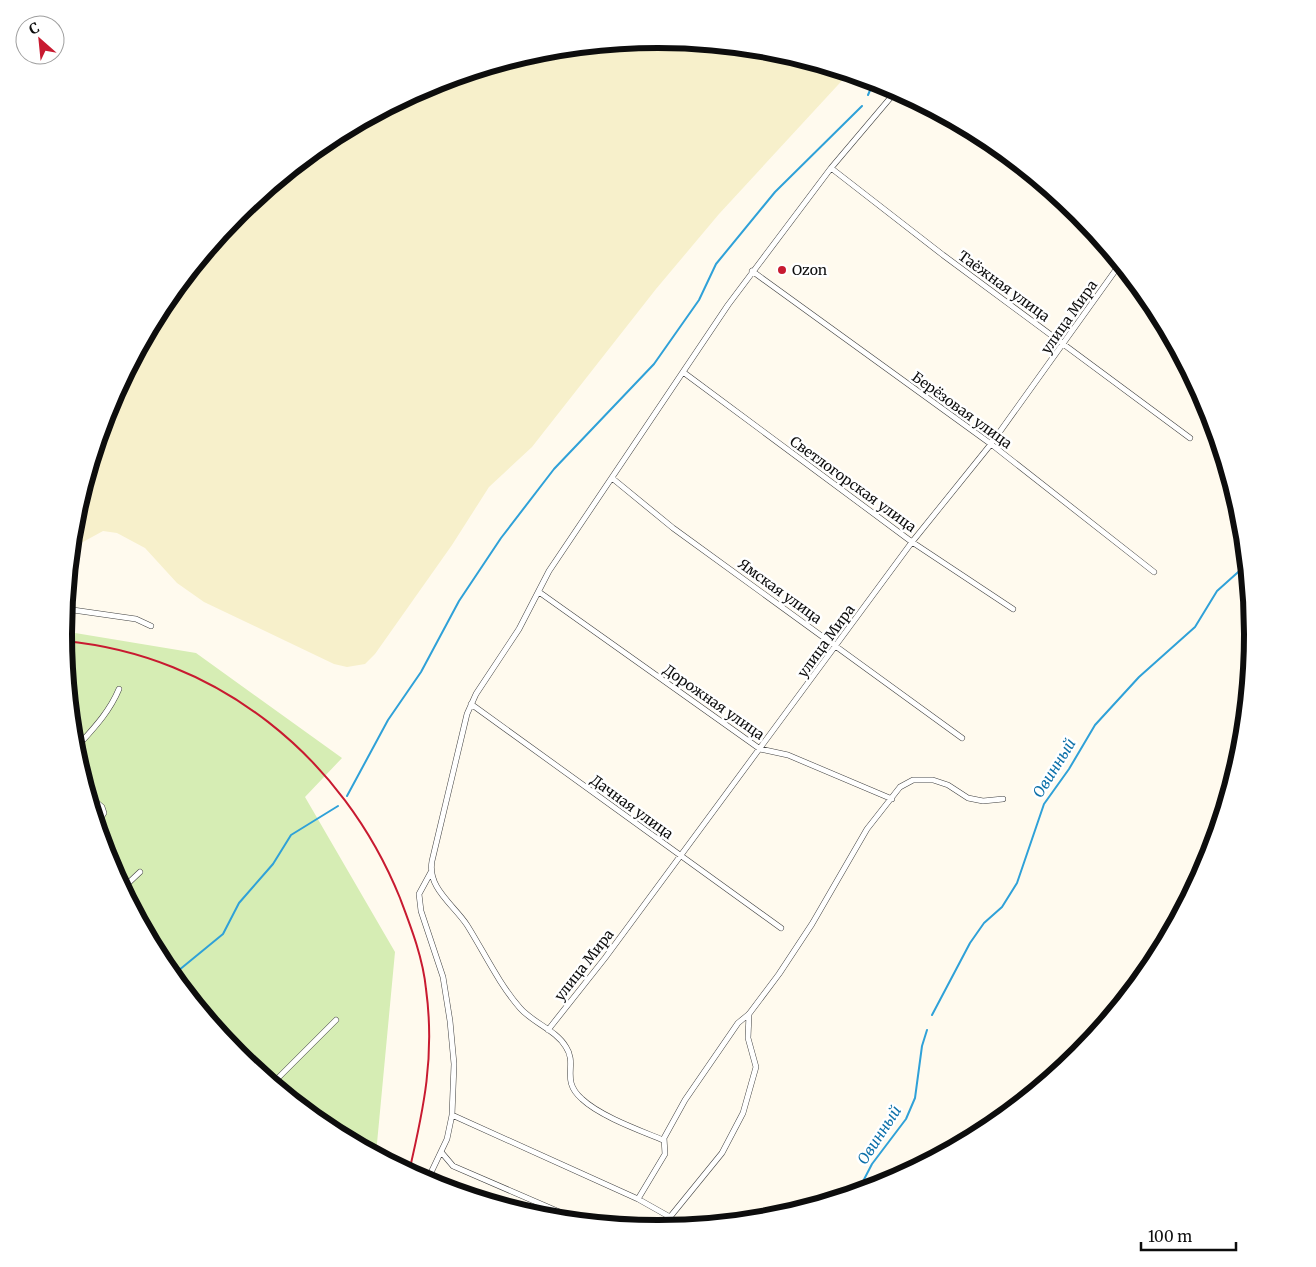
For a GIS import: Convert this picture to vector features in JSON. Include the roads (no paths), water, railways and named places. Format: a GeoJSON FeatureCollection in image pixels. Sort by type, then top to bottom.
{"type":"FeatureCollection","features":[{"type":"Feature","properties":{"kind":"street"},"geometry":{"type":"LineString","coordinates":[[431,1174],[442,1153],[452,1115],[454,1064],[450,1021],[442,977],[424,924],[420,903],[421,888],[431,872],[467,714],[471,704],[550,571],[752,271],[832,168],[892,97]]}},
{"type":"Feature","properties":{"kind":"street","name":"Таёжная улица"},"geometry":{"type":"LineString","coordinates":[[832,168],[943,255],[1190,438]]}},
{"type":"Feature","properties":{"kind":"street","name":"улица Мира"},"geometry":{"type":"LineString","coordinates":[[548,1030],[760,749],[912,542],[991,444],[1117,269]]}},
{"type":"Feature","properties":{"kind":"street","name":"Берёзовая улица"},"geometry":{"type":"LineString","coordinates":[[752,271],[991,444],[1154,572]]}},
{"type":"Feature","properties":{"kind":"street","name":"Светлогорская улица"},"geometry":{"type":"LineString","coordinates":[[683,372],[912,542],[1013,609]]}},
{"type":"Feature","properties":{"kind":"street","name":"Ямская улица"},"geometry":{"type":"LineString","coordinates":[[612,478],[673,528],[962,738]]}},
{"type":"Feature","properties":{"kind":"street","name":"Дорожная улица"},"geometry":{"type":"LineString","coordinates":[[539,592],[760,749],[788,755],[892,798]]}},
{"type":"Feature","properties":{"kind":"street"},"geometry":{"type":"LineString","coordinates":[[73,610],[136,619],[152,626]]}},
{"type":"Feature","properties":{"kind":"street"},"geometry":{"type":"LineString","coordinates":[[82,740],[108,711],[119,690]]}},
{"type":"Feature","properties":{"kind":"street","name":"Дачная улица"},"geometry":{"type":"LineString","coordinates":[[471,704],[781,928]]}},
{"type":"Feature","properties":{"kind":"street"},"geometry":{"type":"LineString","coordinates":[[638,1199],[664,1154],[662,1140],[696,1085],[738,1023],[749,1014],[779,974],[812,924],[867,829],[892,798],[906,783],[925,779],[940,782],[962,795],[976,800],[1003,799]]}},
{"type":"Feature","properties":{"kind":"street"},"geometry":{"type":"LineString","coordinates":[[97,803],[102,807],[104,813],[101,817]]}},
{"type":"Feature","properties":{"kind":"street"},"geometry":{"type":"LineString","coordinates":[[128,883],[140,872]]}},
{"type":"Feature","properties":{"kind":"street"},"geometry":{"type":"LineString","coordinates":[[431,872],[437,887],[463,919],[519,1007],[568,1049],[570,1061],[569,1078],[574,1091],[583,1101],[622,1123],[662,1140]]}},
{"type":"Feature","properties":{"kind":"street"},"geometry":{"type":"LineString","coordinates":[[667,1220],[722,1153],[743,1113],[756,1067],[748,1038],[749,1014]]}},
{"type":"Feature","properties":{"kind":"street"},"geometry":{"type":"LineString","coordinates":[[277,1079],[336,1020]]}},
{"type":"Feature","properties":{"kind":"street"},"geometry":{"type":"LineString","coordinates":[[452,1115],[638,1199],[670,1217]]}},
{"type":"Feature","properties":{"kind":"street"},"geometry":{"type":"LineString","coordinates":[[442,1153],[453,1166],[554,1210]]}},
{"type":"Feature","properties":{"kind":"waterway"},"geometry":{"type":"LineString","coordinates":[[868,95],[871,88]]}},
{"type":"Feature","properties":{"kind":"waterway"},"geometry":{"type":"LineString","coordinates":[[347,796],[388,720],[421,672],[459,601],[501,538],[554,469],[654,364],[699,300],[716,264],[775,192],[862,106]]}},
{"type":"Feature","properties":{"kind":"waterway","name":"Овинный"},"geometry":{"type":"LineString","coordinates":[[932,1015],[970,943],[984,923],[1002,907],[1017,883],[1044,804],[1069,769],[1095,725],[1139,677],[1195,627],[1217,591],[1240,570]]}},
{"type":"Feature","properties":{"kind":"waterway"},"geometry":{"type":"LineString","coordinates":[[179,970],[223,934],[239,903],[273,864],[291,835],[338,806]]}},
{"type":"Feature","properties":{"kind":"waterway","name":"Овинный"},"geometry":{"type":"LineString","coordinates":[[863,1182],[872,1164],[906,1119],[915,1098],[922,1046],[927,1030]]}},
{"type":"Feature","properties":{"kind":"railway"},"geometry":{"type":"LineString","coordinates":[[72,642],[120,650],[173,667],[223,691],[268,722],[309,758],[345,800],[375,847],[400,898],[419,954],[424,977],[428,1013],[429,1059],[419,1126],[411,1164]]}},
{"type":"Feature","properties":{"kind":"place","name":"Ozon"},"geometry":{"type":"Point","coordinates":[782,270]}}]}
